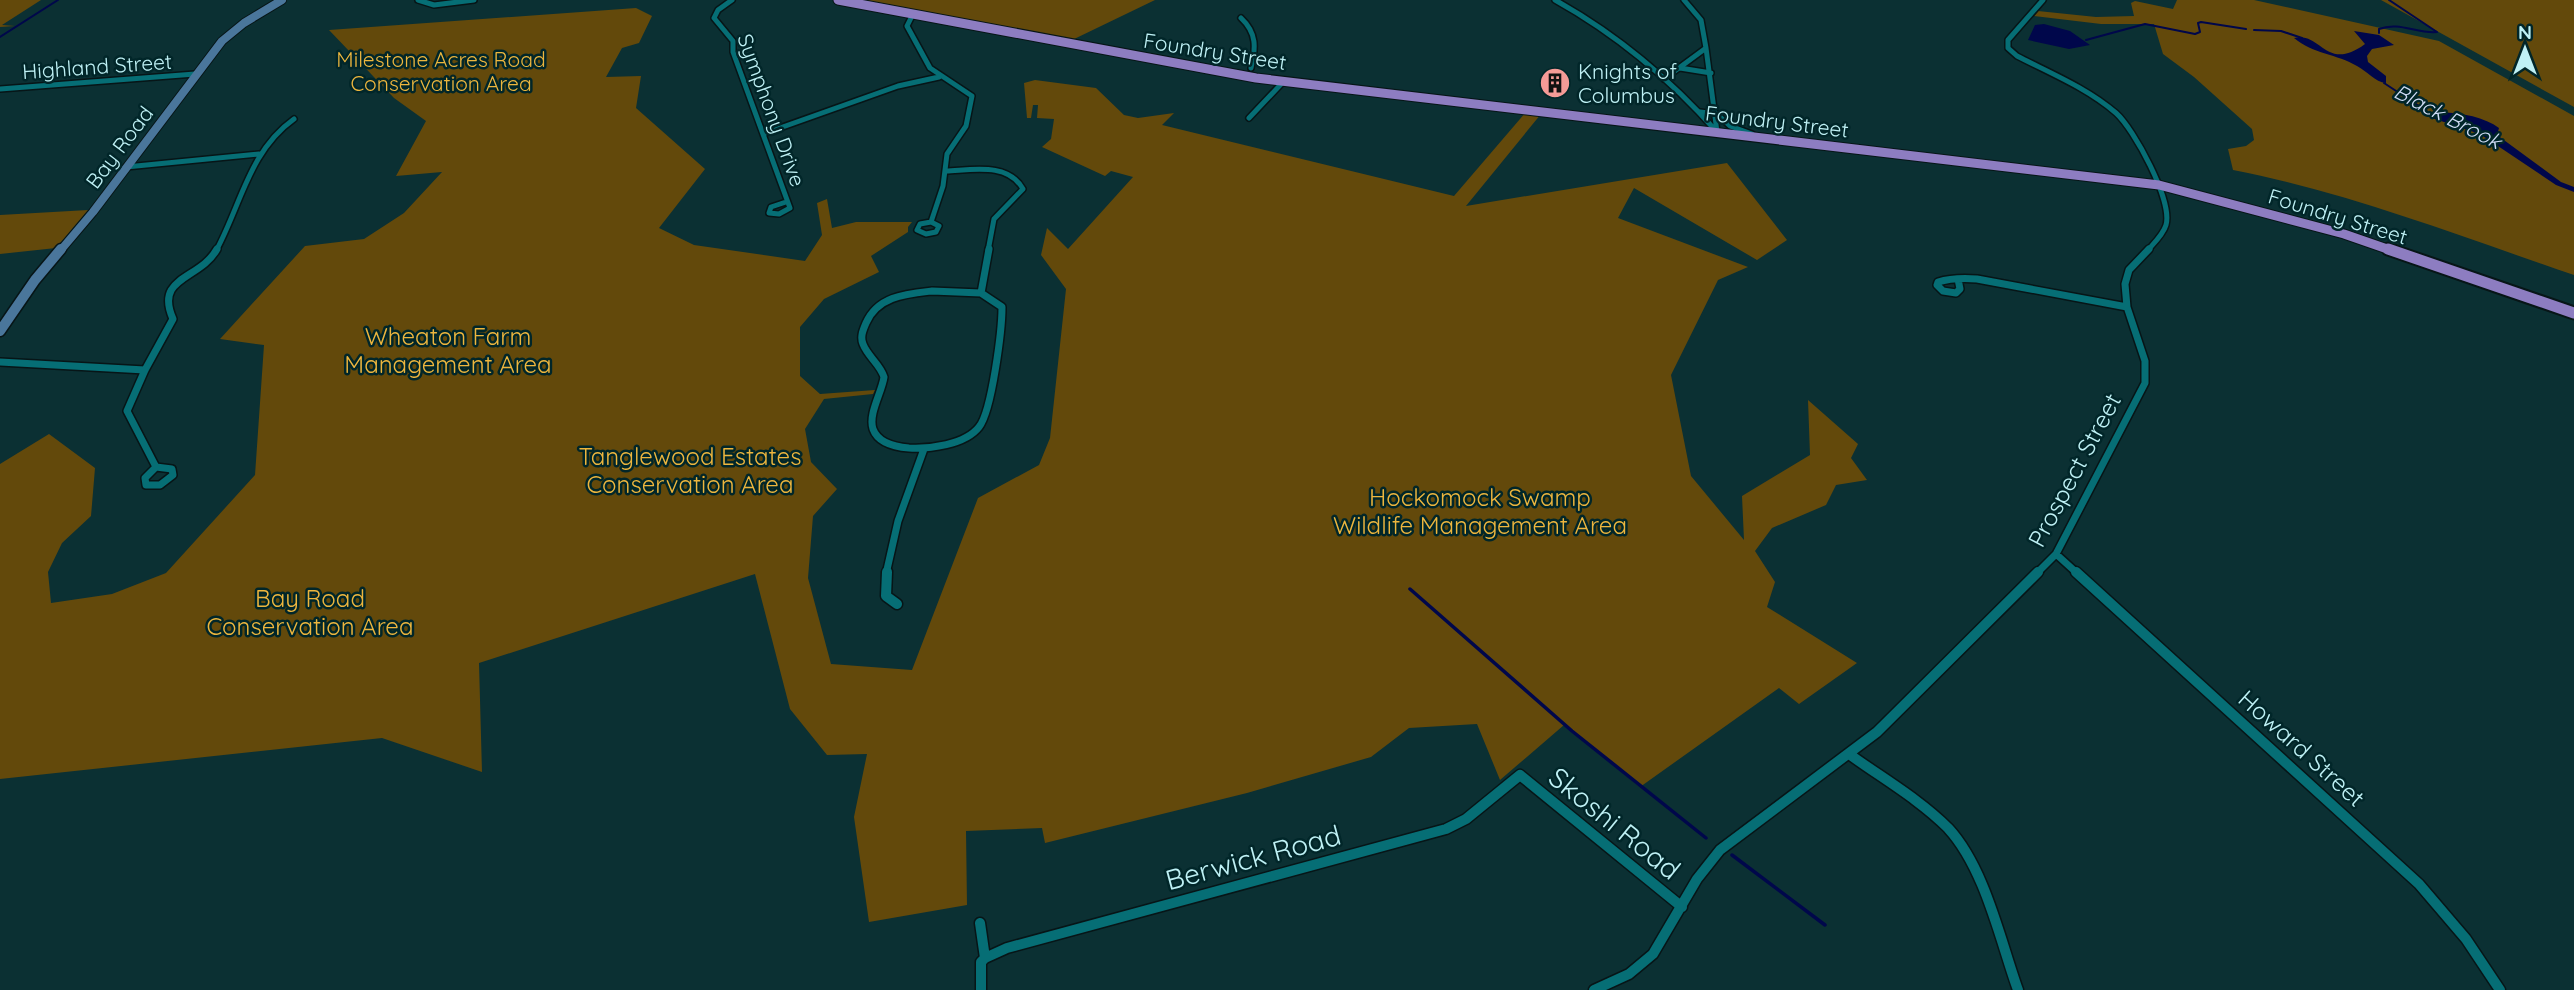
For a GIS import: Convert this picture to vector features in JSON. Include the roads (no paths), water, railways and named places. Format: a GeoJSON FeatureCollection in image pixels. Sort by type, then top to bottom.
{"type":"FeatureCollection","features":[{"type":"Feature","properties":{"kind":"main road","name":"Bay Road"},"geometry":{"type":"LineString","coordinates":[[0,331],[35,280],[93,212],[195,74],[229,34],[282,0]]}},
{"type":"Feature","properties":{"kind":"main road","name":"Foundry Street"},"geometry":{"type":"LineString","coordinates":[[838,0],[1238,75],[1253,73],[1284,81],[2160,185],[2344,234],[2574,313]]}},
{"type":"Feature","properties":{"kind":"street"},"geometry":{"type":"LineString","coordinates":[[418,0],[434,5],[474,0]]}},
{"type":"Feature","properties":{"kind":"street","name":"Symphony Drive"},"geometry":{"type":"LineString","coordinates":[[732,0],[718,10],[715,18],[733,41],[733,52],[786,202]]}},
{"type":"Feature","properties":{"kind":"street"},"geometry":{"type":"LineString","coordinates":[[1555,0],[1593,20],[1664,79],[1700,112],[1706,123],[1717,132]]}},
{"type":"Feature","properties":{"kind":"street"},"geometry":{"type":"LineString","coordinates":[[1684,0],[1701,20],[1717,114],[1717,132]]}},
{"type":"Feature","properties":{"kind":"street","name":"Prospect Street"},"geometry":{"type":"LineString","coordinates":[[1594,990],[1629,974],[1653,954],[1697,880],[1720,850],[1849,754],[1903,709],[2056,554],[2145,383],[2145,361],[2127,307],[2124,288],[2128,273],[2158,239],[2166,225],[2160,185],[2132,131],[2116,113],[2091,95],[2021,58],[2008,48],[2008,40],[2043,0]]}},
{"type":"Feature","properties":{"kind":"street"},"geometry":{"type":"LineString","coordinates":[[913,14],[907,26],[923,61],[939,77],[968,92],[972,101],[966,126],[947,154],[943,167],[946,171],[931,222]]}},
{"type":"Feature","properties":{"kind":"street"},"geometry":{"type":"LineString","coordinates":[[1241,18],[1250,26],[1255,39],[1253,73]]}},
{"type":"Feature","properties":{"kind":"street"},"geometry":{"type":"LineString","coordinates":[[1664,79],[1706,48]]}},
{"type":"Feature","properties":{"kind":"street"},"geometry":{"type":"LineString","coordinates":[[1680,68],[1711,73]]}},
{"type":"Feature","properties":{"kind":"street","name":"Highland Street"},"geometry":{"type":"LineString","coordinates":[[0,89],[195,74]]}},
{"type":"Feature","properties":{"kind":"street"},"geometry":{"type":"LineString","coordinates":[[763,134],[898,86],[928,82],[939,77]]}},
{"type":"Feature","properties":{"kind":"street"},"geometry":{"type":"LineString","coordinates":[[1249,118],[1284,81]]}},
{"type":"Feature","properties":{"kind":"street"},"geometry":{"type":"LineString","coordinates":[[1700,112],[1717,114],[1730,126],[1765,137]]}},
{"type":"Feature","properties":{"kind":"street"},"geometry":{"type":"LineString","coordinates":[[156,467],[127,411],[145,370],[173,319],[166,307],[165,297],[173,287],[212,259],[260,154],[281,126],[294,119]]}},
{"type":"Feature","properties":{"kind":"street"},"geometry":{"type":"LineString","coordinates":[[125,167],[260,154]]}},
{"type":"Feature","properties":{"kind":"street"},"geometry":{"type":"LineString","coordinates":[[946,171],[1003,172],[1015,176],[1023,189],[1016,200],[1001,209],[994,219],[982,293]]}},
{"type":"Feature","properties":{"kind":"street"},"geometry":{"type":"LineString","coordinates":[[1958,279],[1998,281],[2127,307]]}},
{"type":"Feature","properties":{"kind":"street"},"geometry":{"type":"LineString","coordinates":[[982,293],[999,303],[1003,310],[981,424],[962,440],[924,449],[894,445],[881,439],[873,430],[873,422],[884,377],[883,371],[863,346],[861,337],[869,313],[882,302],[907,294],[982,293]]}},
{"type":"Feature","properties":{"kind":"street"},"geometry":{"type":"LineString","coordinates":[[0,362],[145,370]]}},
{"type":"Feature","properties":{"kind":"street"},"geometry":{"type":"LineString","coordinates":[[897,604],[886,596],[885,577],[891,542],[924,449]]}},
{"type":"Feature","properties":{"kind":"street","name":"Howard Street"},"geometry":{"type":"LineString","coordinates":[[2056,554],[2419,884],[2466,939],[2500,990]]}},
{"type":"Feature","properties":{"kind":"street"},"geometry":{"type":"LineString","coordinates":[[1849,754],[1938,820],[1957,840],[1978,882],[2018,990]]}},
{"type":"Feature","properties":{"kind":"street","name":"Skoshi Road"},"geometry":{"type":"LineString","coordinates":[[1520,775],[1682,907]]}},
{"type":"Feature","properties":{"kind":"street","name":"Berwick Road"},"geometry":{"type":"LineString","coordinates":[[985,958],[1020,945],[1446,829],[1462,822],[1520,775]]}},
{"type":"Feature","properties":{"kind":"street"},"geometry":{"type":"LineString","coordinates":[[980,923],[985,958],[981,962],[981,990]]}},
{"type":"Feature","properties":{"kind":"water"},"geometry":{"type":"Polygon","coordinates":[[[2044,24],[2070,31],[2090,45],[2069,49],[2028,40],[2035,25],[2044,24]]]}},
{"type":"Feature","properties":{"kind":"water"},"geometry":{"type":"Polygon","coordinates":[[[2354,31],[2379,35],[2394,45],[2372,49],[2367,56],[2368,62],[2386,76],[2386,83],[2378,81],[2349,62],[2309,47],[2294,38],[2303,37],[2333,53],[2341,54],[2352,52],[2365,44],[2354,31]]]}},
{"type":"Feature","properties":{"kind":"water"},"geometry":{"type":"Polygon","coordinates":[[[2429,115],[2468,115],[2485,120],[2499,128],[2497,135],[2561,182],[2574,187],[2574,192],[2556,185],[2480,134],[2432,118],[2429,115]]]}},
{"type":"Feature","properties":{"kind":"waterway"},"geometry":{"type":"LineString","coordinates":[[0,37],[58,0]]}},
{"type":"Feature","properties":{"kind":"waterway","name":"Black Brook"},"geometry":{"type":"LineString","coordinates":[[2379,33],[2379,29],[2394,26],[2437,32],[2389,0]]}},
{"type":"Feature","properties":{"kind":"waterway"},"geometry":{"type":"LineString","coordinates":[[2086,40],[2145,24],[2195,34],[2200,32],[2198,23],[2201,22],[2246,29]]}},
{"type":"Feature","properties":{"kind":"waterway"},"geometry":{"type":"LineString","coordinates":[[2254,30],[2281,31],[2302,38]]}},
{"type":"Feature","properties":{"kind":"waterway","name":"Black Brook"},"geometry":{"type":"LineString","coordinates":[[2384,83],[2431,114]]}},
{"type":"Feature","properties":{"kind":"waterway"},"geometry":{"type":"LineString","coordinates":[[1410,589],[1572,731],[1706,838]]}},
{"type":"Feature","properties":{"kind":"waterway"},"geometry":{"type":"LineString","coordinates":[[1732,855],[1825,925]]}},
{"type":"Feature","properties":{"kind":"place","name":"Knights of Columbus"},"geometry":{"type":"Point","coordinates":[1555,83]}},
{"type":"Feature","properties":{"kind":"park label","name":"Milestone Acres Road Conservation Area"},"geometry":{"type":"Point","coordinates":[441,71]}},
{"type":"Feature","properties":{"kind":"park label","name":"Wheaton Farm Management Area"},"geometry":{"type":"Point","coordinates":[448,350]}},
{"type":"Feature","properties":{"kind":"park label","name":"Tanglewood Estates Conservation Area"},"geometry":{"type":"Point","coordinates":[690,470]}},
{"type":"Feature","properties":{"kind":"park label","name":"Hockomock Swamp Wildlife Management Area"},"geometry":{"type":"Point","coordinates":[1480,511]}},
{"type":"Feature","properties":{"kind":"park label","name":"Bay Road Conservation Area"},"geometry":{"type":"Point","coordinates":[310,612]}}]}
